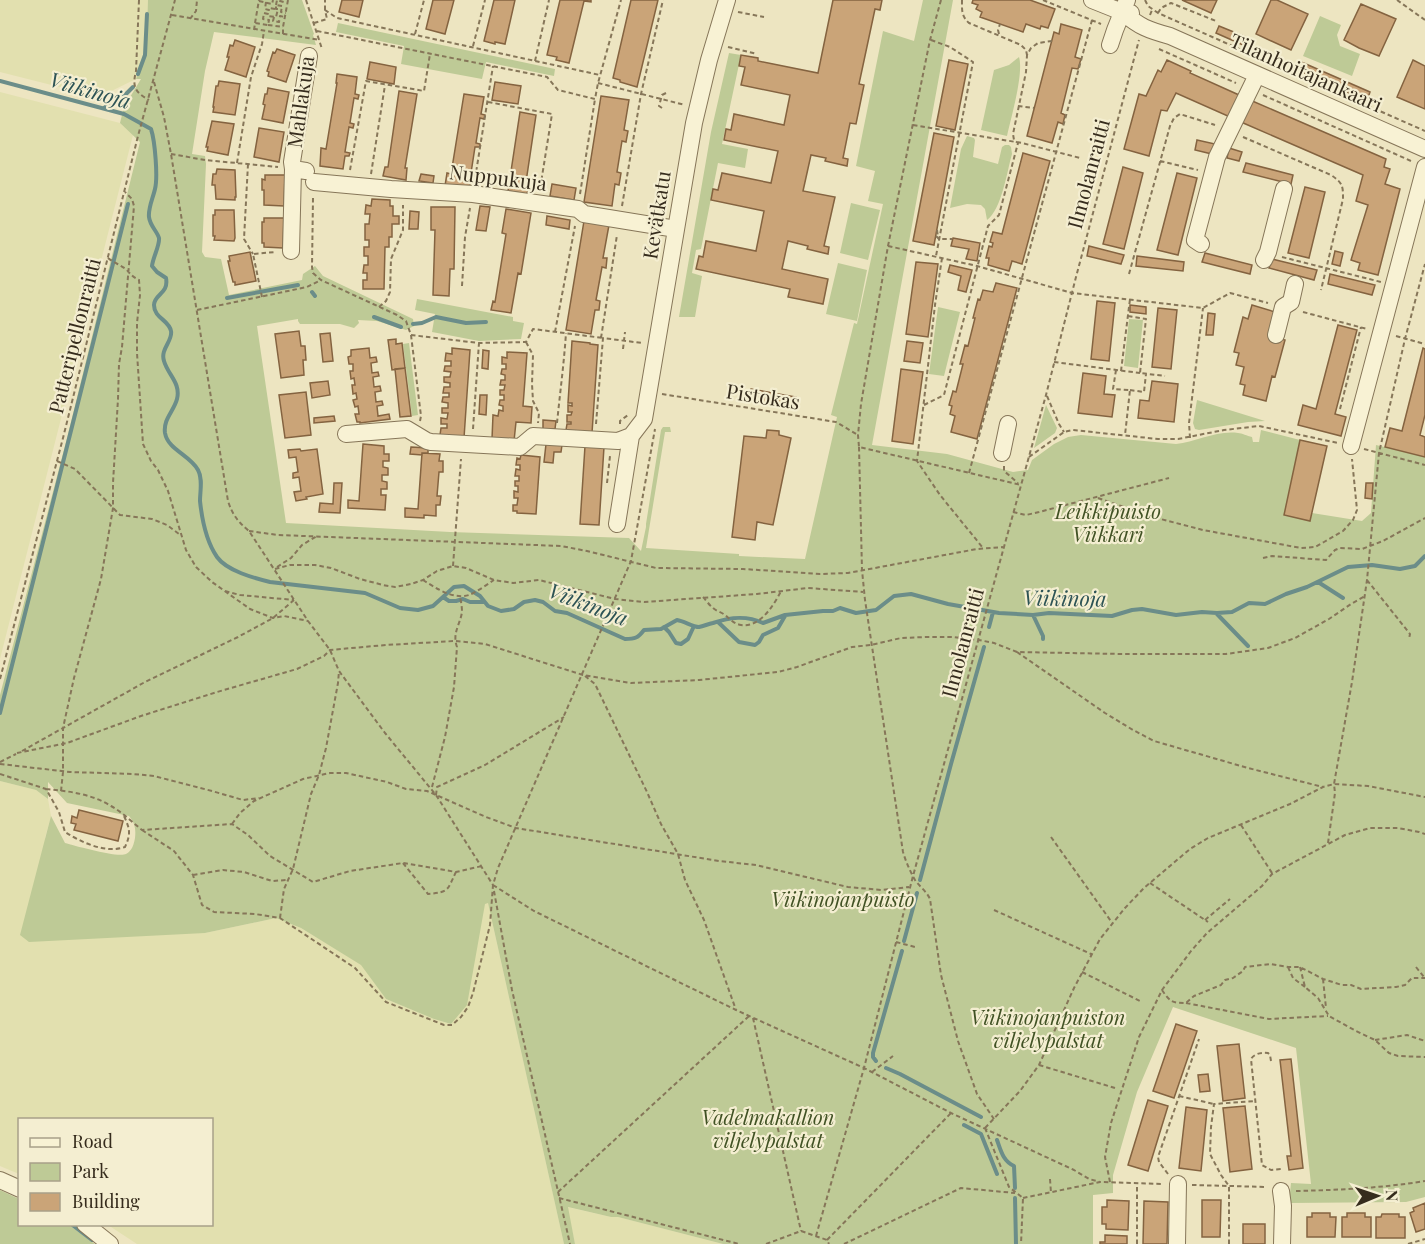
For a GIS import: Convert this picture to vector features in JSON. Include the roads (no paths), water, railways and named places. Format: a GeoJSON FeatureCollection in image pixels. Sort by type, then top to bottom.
{"type":"FeatureCollection","features":[{"type":"Feature","properties":{"kind":"street","name":"Tilanhoitajankaari"},"geometry":{"type":"LineString","coordinates":[[1092,0],[1125,6],[1141,14],[1155,22],[1170,36],[1254,82],[1425,149]]}},
{"type":"Feature","properties":{"kind":"street","name":"Kevätkatu"},"geometry":{"type":"LineString","coordinates":[[631,436],[644,419],[694,123],[709,60],[732,6]]}},
{"type":"Feature","properties":{"kind":"street"},"geometry":{"type":"LineString","coordinates":[[1110,45],[1125,6]]}},
{"type":"Feature","properties":{"kind":"street"},"geometry":{"type":"LineString","coordinates":[[291,251],[304,174],[291,162],[316,53]]}},
{"type":"Feature","properties":{"kind":"street"},"geometry":{"type":"LineString","coordinates":[[1200,244],[1196,240],[1217,157],[1254,82]]}},
{"type":"Feature","properties":{"kind":"street"},"geometry":{"type":"LineString","coordinates":[[1351,446],[1392,292],[1418,164]]}},
{"type":"Feature","properties":{"kind":"street","name":"Nuppukuja"},"geometry":{"type":"LineString","coordinates":[[304,174],[404,190],[473,194],[578,209],[584,214],[676,229]]}},
{"type":"Feature","properties":{"kind":"street"},"geometry":{"type":"LineString","coordinates":[[1266,256],[1284,189]]}},
{"type":"Feature","properties":{"kind":"street"},"geometry":{"type":"LineString","coordinates":[[1276,334],[1283,307],[1291,302],[1295,284]]}},
{"type":"Feature","properties":{"kind":"street"},"geometry":{"type":"LineString","coordinates":[[1002,453],[1008,424]]}},
{"type":"Feature","properties":{"kind":"street"},"geometry":{"type":"LineString","coordinates":[[346,434],[407,429],[432,442],[520,447],[533,436],[618,441],[631,436]]}},
{"type":"Feature","properties":{"kind":"street"},"geometry":{"type":"LineString","coordinates":[[617,524],[631,436]]}},
{"type":"Feature","properties":{"kind":"street"},"geometry":{"type":"LineString","coordinates":[[0,1180],[18,1188]]}},
{"type":"Feature","properties":{"kind":"street"},"geometry":{"type":"LineString","coordinates":[[1178,1244],[1179,1184]]}},
{"type":"Feature","properties":{"kind":"street"},"geometry":{"type":"LineString","coordinates":[[1282,1190],[1282,1244]]}},
{"type":"Feature","properties":{"kind":"street"},"geometry":{"type":"LineString","coordinates":[[88,1226],[110,1244]]}},
{"type":"Feature","properties":{"kind":"waterway"},"geometry":{"type":"LineString","coordinates":[[138,74],[145,55],[147,14]]}},
{"type":"Feature","properties":{"kind":"waterway","name":"Viikinoja"},"geometry":{"type":"LineString","coordinates":[[0,81],[124,114],[151,129],[156,176],[149,217],[159,238],[152,266],[166,278],[164,291],[156,298],[154,305],[156,313],[170,327],[171,335],[163,357],[178,393],[176,403],[167,419],[165,433],[170,444],[194,465],[200,474],[202,516],[213,551],[221,562],[249,576],[270,582],[365,593],[400,608],[418,610],[433,606],[454,587],[464,586],[480,596],[488,606],[501,611],[514,609],[524,602],[535,600],[543,602],[555,611],[567,613],[625,639],[631,639],[636,638],[644,630],[661,629],[677,620],[699,627],[738,618],[763,623],[785,615],[833,611],[840,608],[856,613],[876,610],[894,596],[911,594],[948,604],[999,613],[1033,615],[1049,613],[1112,616],[1142,609],[1176,615],[1232,612],[1249,603],[1265,604],[1348,567],[1372,565],[1400,569],[1415,566],[1425,556]]}},
{"type":"Feature","properties":{"kind":"waterway"},"geometry":{"type":"LineString","coordinates":[[104,108],[133,87]]}},
{"type":"Feature","properties":{"kind":"waterway"},"geometry":{"type":"LineString","coordinates":[[0,713],[128,204]]}},
{"type":"Feature","properties":{"kind":"waterway"},"geometry":{"type":"LineString","coordinates":[[227,298],[298,285]]}},
{"type":"Feature","properties":{"kind":"waterway"},"geometry":{"type":"LineString","coordinates":[[312,292],[315,296]]}},
{"type":"Feature","properties":{"kind":"waterway"},"geometry":{"type":"LineString","coordinates":[[374,317],[401,327]]}},
{"type":"Feature","properties":{"kind":"waterway"},"geometry":{"type":"LineString","coordinates":[[413,324],[436,317],[466,323],[486,322]]}},
{"type":"Feature","properties":{"kind":"waterway"},"geometry":{"type":"LineString","coordinates":[[1318,582],[1343,598]]}},
{"type":"Feature","properties":{"kind":"waterway"},"geometry":{"type":"LineString","coordinates":[[443,597],[449,601],[463,599],[470,602],[484,602]]}},
{"type":"Feature","properties":{"kind":"waterway"},"geometry":{"type":"LineString","coordinates":[[989,627],[993,612]]}},
{"type":"Feature","properties":{"kind":"waterway"},"geometry":{"type":"LineString","coordinates":[[1217,614],[1248,646]]}},
{"type":"Feature","properties":{"kind":"waterway"},"geometry":{"type":"LineString","coordinates":[[1033,615],[1043,639]]}},
{"type":"Feature","properties":{"kind":"waterway"},"geometry":{"type":"LineString","coordinates":[[718,622],[739,642],[755,645],[763,635],[778,628],[785,616]]}},
{"type":"Feature","properties":{"kind":"waterway"},"geometry":{"type":"LineString","coordinates":[[664,627],[676,643],[681,644],[688,639],[694,626]]}},
{"type":"Feature","properties":{"kind":"waterway"},"geometry":{"type":"LineString","coordinates":[[920,880],[984,647]]}},
{"type":"Feature","properties":{"kind":"waterway"},"geometry":{"type":"LineString","coordinates":[[904,941],[917,893]]}},
{"type":"Feature","properties":{"kind":"waterway"},"geometry":{"type":"LineString","coordinates":[[876,1061],[873,1053],[902,951]]}},
{"type":"Feature","properties":{"kind":"waterway"},"geometry":{"type":"LineString","coordinates":[[886,1068],[981,1117]]}},
{"type":"Feature","properties":{"kind":"waterway"},"geometry":{"type":"LineString","coordinates":[[964,1125],[981,1134],[997,1174]]}},
{"type":"Feature","properties":{"kind":"waterway"},"geometry":{"type":"LineString","coordinates":[[997,1140],[1001,1152],[1014,1166],[1015,1188]]}},
{"type":"Feature","properties":{"kind":"waterway"},"geometry":{"type":"LineString","coordinates":[[1015,1198],[1016,1244]]}},
{"type":"Feature","properties":{"kind":"waterway"},"geometry":{"type":"LineString","coordinates":[[74,1226],[92,1240]]}},
{"type":"Feature","properties":{"kind":"park label","name":"Leikkipuisto Viikkari"},"geometry":{"type":"Point","coordinates":[1108,524]}},
{"type":"Feature","properties":{"kind":"park label","name":"Viikinojanpuisto"},"geometry":{"type":"Point","coordinates":[843,900]}},
{"type":"Feature","properties":{"kind":"park label","name":"Viikinojanpuiston viljelypalstat"},"geometry":{"type":"Point","coordinates":[1048,1030]}},
{"type":"Feature","properties":{"kind":"park label","name":"Vadelmakallion viljelypalstat"},"geometry":{"type":"Point","coordinates":[768,1130]}}]}
